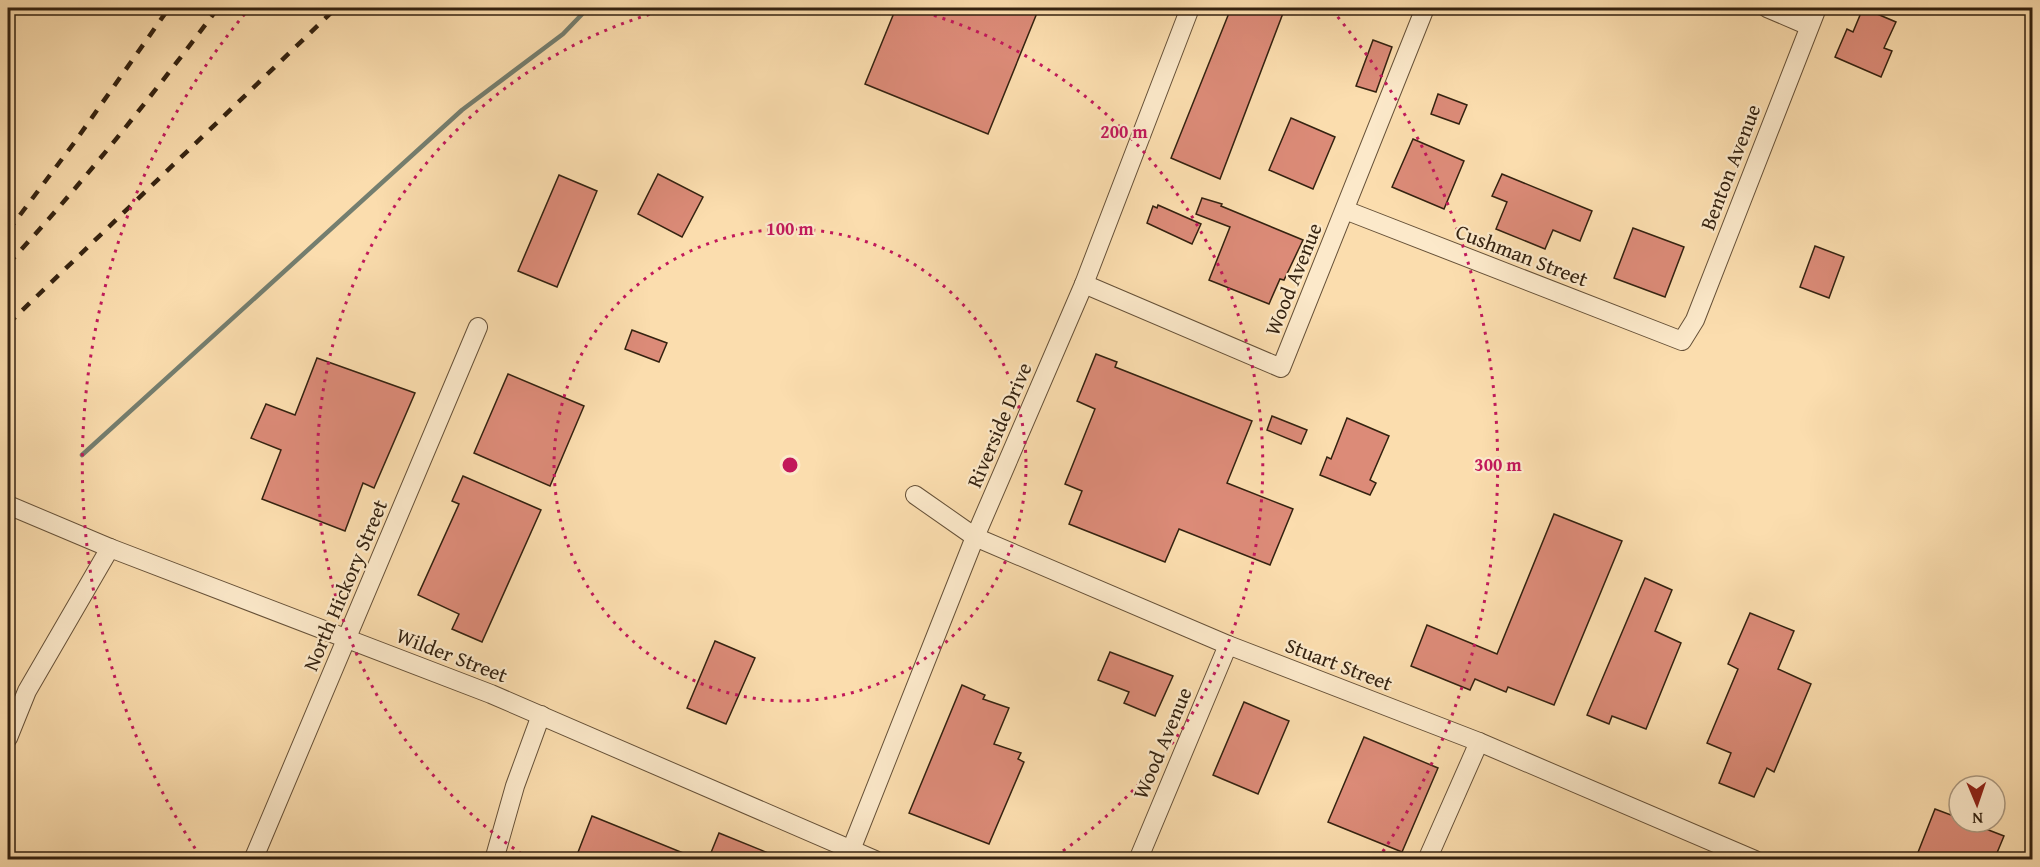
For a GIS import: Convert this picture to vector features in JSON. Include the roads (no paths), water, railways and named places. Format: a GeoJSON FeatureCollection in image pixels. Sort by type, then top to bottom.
{"type":"FeatureCollection","features":[{"type":"Feature","properties":{"kind":"street","name":"Riverside Drive"},"geometry":{"type":"LineString","coordinates":[[849,855],[975,537],[1084,284],[1190,8]]}},
{"type":"Feature","properties":{"kind":"street","name":"Wood Avenue"},"geometry":{"type":"LineString","coordinates":[[1084,284],[1281,368],[1425,8]]}},
{"type":"Feature","properties":{"kind":"street"},"geometry":{"type":"LineString","coordinates":[[1767,8],[1809,26]]}},
{"type":"Feature","properties":{"kind":"street","name":"Benton Avenue"},"geometry":{"type":"LineString","coordinates":[[1682,341],[1695,320],[1817,8]]}},
{"type":"Feature","properties":{"kind":"street","name":"Cushman Street"},"geometry":{"type":"LineString","coordinates":[[1345,210],[1682,341]]}},
{"type":"Feature","properties":{"kind":"street","name":"North Hickory Street"},"geometry":{"type":"LineString","coordinates":[[253,860],[478,327]]}},
{"type":"Feature","properties":{"kind":"street","name":"Stuart Street"},"geometry":{"type":"LineString","coordinates":[[915,495],[975,537],[1228,645],[1479,742],[1755,860]]}},
{"type":"Feature","properties":{"kind":"street","name":"Wilder Street"},"geometry":{"type":"LineString","coordinates":[[12,507],[110,548],[541,715],[849,855],[875,860]]}},
{"type":"Feature","properties":{"kind":"street"},"geometry":{"type":"LineString","coordinates":[[8,738],[27,691],[110,548]]}},
{"type":"Feature","properties":{"kind":"street","name":"Wood Avenue"},"geometry":{"type":"LineString","coordinates":[[1138,860],[1228,645]]}},
{"type":"Feature","properties":{"kind":"street"},"geometry":{"type":"LineString","coordinates":[[495,860],[515,786],[541,715]]}},
{"type":"Feature","properties":{"kind":"street"},"geometry":{"type":"LineString","coordinates":[[1427,860],[1479,742]]}},
{"type":"Feature","properties":{"kind":"waterway"},"geometry":{"type":"LineString","coordinates":[[82,455],[462,110],[563,34],[588,8]]}},
{"type":"Feature","properties":{"kind":"railway"},"geometry":{"type":"LineString","coordinates":[[8,231],[74,143],[169,8]]}},
{"type":"Feature","properties":{"kind":"railway"},"geometry":{"type":"LineString","coordinates":[[8,264],[116,139],[218,8]]}},
{"type":"Feature","properties":{"kind":"railway"},"geometry":{"type":"LineString","coordinates":[[8,324],[336,8]]}}]}
